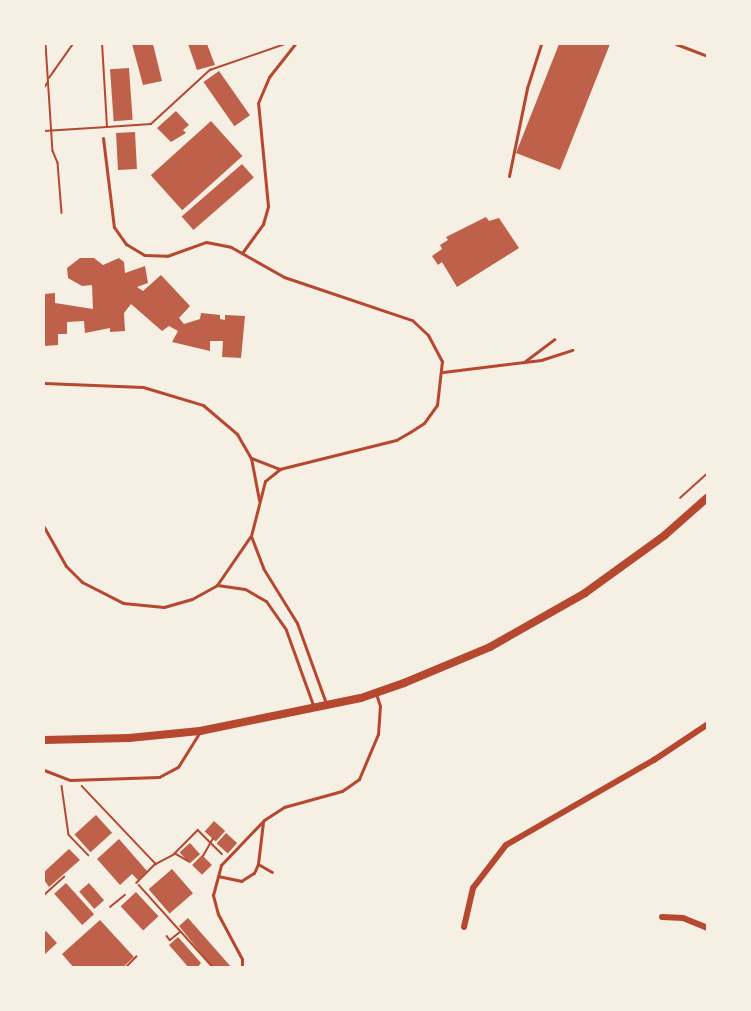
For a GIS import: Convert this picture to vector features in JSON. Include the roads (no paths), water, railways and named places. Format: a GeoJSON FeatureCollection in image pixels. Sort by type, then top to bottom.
{"type":"FeatureCollection","features":[{"type":"Feature","properties":{"kind":"main road"},"geometry":{"type":"LineString","coordinates":[[44,740],[129,738],[200,731],[316,708],[375,693],[490,647],[539,621],[624,565],[708,497]]}},
{"type":"Feature","properties":{"kind":"street"},"geometry":{"type":"LineString","coordinates":[[464,927],[473,888],[506,845],[654,760],[708,724]]}},
{"type":"Feature","properties":{"kind":"street"},"geometry":{"type":"LineString","coordinates":[[662,917],[683,918],[708,928]]}},
{"type":"Feature","properties":{"kind":"lane"},"geometry":{"type":"LineString","coordinates":[[242,253],[263,224],[268,206],[258,103],[269,77],[295,44]]}},
{"type":"Feature","properties":{"kind":"lane"},"geometry":{"type":"LineString","coordinates":[[509,176],[527,88],[542,44]]}},
{"type":"Feature","properties":{"kind":"lane"},"geometry":{"type":"LineString","coordinates":[[676,44],[708,56]]}},
{"type":"Feature","properties":{"kind":"lane"},"geometry":{"type":"LineString","coordinates":[[44,527],[66,566],[82,582],[123,603],[164,607],[192,599],[217,585],[250,536],[265,482],[280,469],[396,440],[410,432],[424,423],[437,405],[443,372],[442,361],[432,340],[417,323],[302,285],[242,253],[206,242],[167,256],[144,255],[126,244],[114,227],[103,138]]}},
{"type":"Feature","properties":{"kind":"lane"},"geometry":{"type":"LineString","coordinates":[[523,362],[554,339]]}},
{"type":"Feature","properties":{"kind":"lane"},"geometry":{"type":"LineString","coordinates":[[443,372],[523,362],[572,350]]}},
{"type":"Feature","properties":{"kind":"lane"},"geometry":{"type":"LineString","coordinates":[[44,383],[119,386],[175,394],[223,418],[251,458],[259,502]]}},
{"type":"Feature","properties":{"kind":"lane"},"geometry":{"type":"LineString","coordinates":[[251,458],[280,469]]}},
{"type":"Feature","properties":{"kind":"lane"},"geometry":{"type":"LineString","coordinates":[[250,536],[262,568],[297,623],[327,705]]}},
{"type":"Feature","properties":{"kind":"lane"},"geometry":{"type":"LineString","coordinates":[[217,585],[245,589],[266,601],[276,613],[316,708]]}},
{"type":"Feature","properties":{"kind":"lane"},"geometry":{"type":"LineString","coordinates":[[242,968],[242,959],[218,914],[213,895],[217,875],[237,846],[264,820],[285,807],[342,791],[359,779],[378,734],[380,706],[375,693]]}},
{"type":"Feature","properties":{"kind":"lane"},"geometry":{"type":"LineString","coordinates":[[44,770],[70,780],[159,777],[178,767],[200,731]]}},
{"type":"Feature","properties":{"kind":"lane"},"geometry":{"type":"LineString","coordinates":[[217,875],[241,881],[254,873],[258,864],[264,820]]}},
{"type":"Feature","properties":{"kind":"lane"},"geometry":{"type":"LineString","coordinates":[[258,864],[272,872]]}}]}
